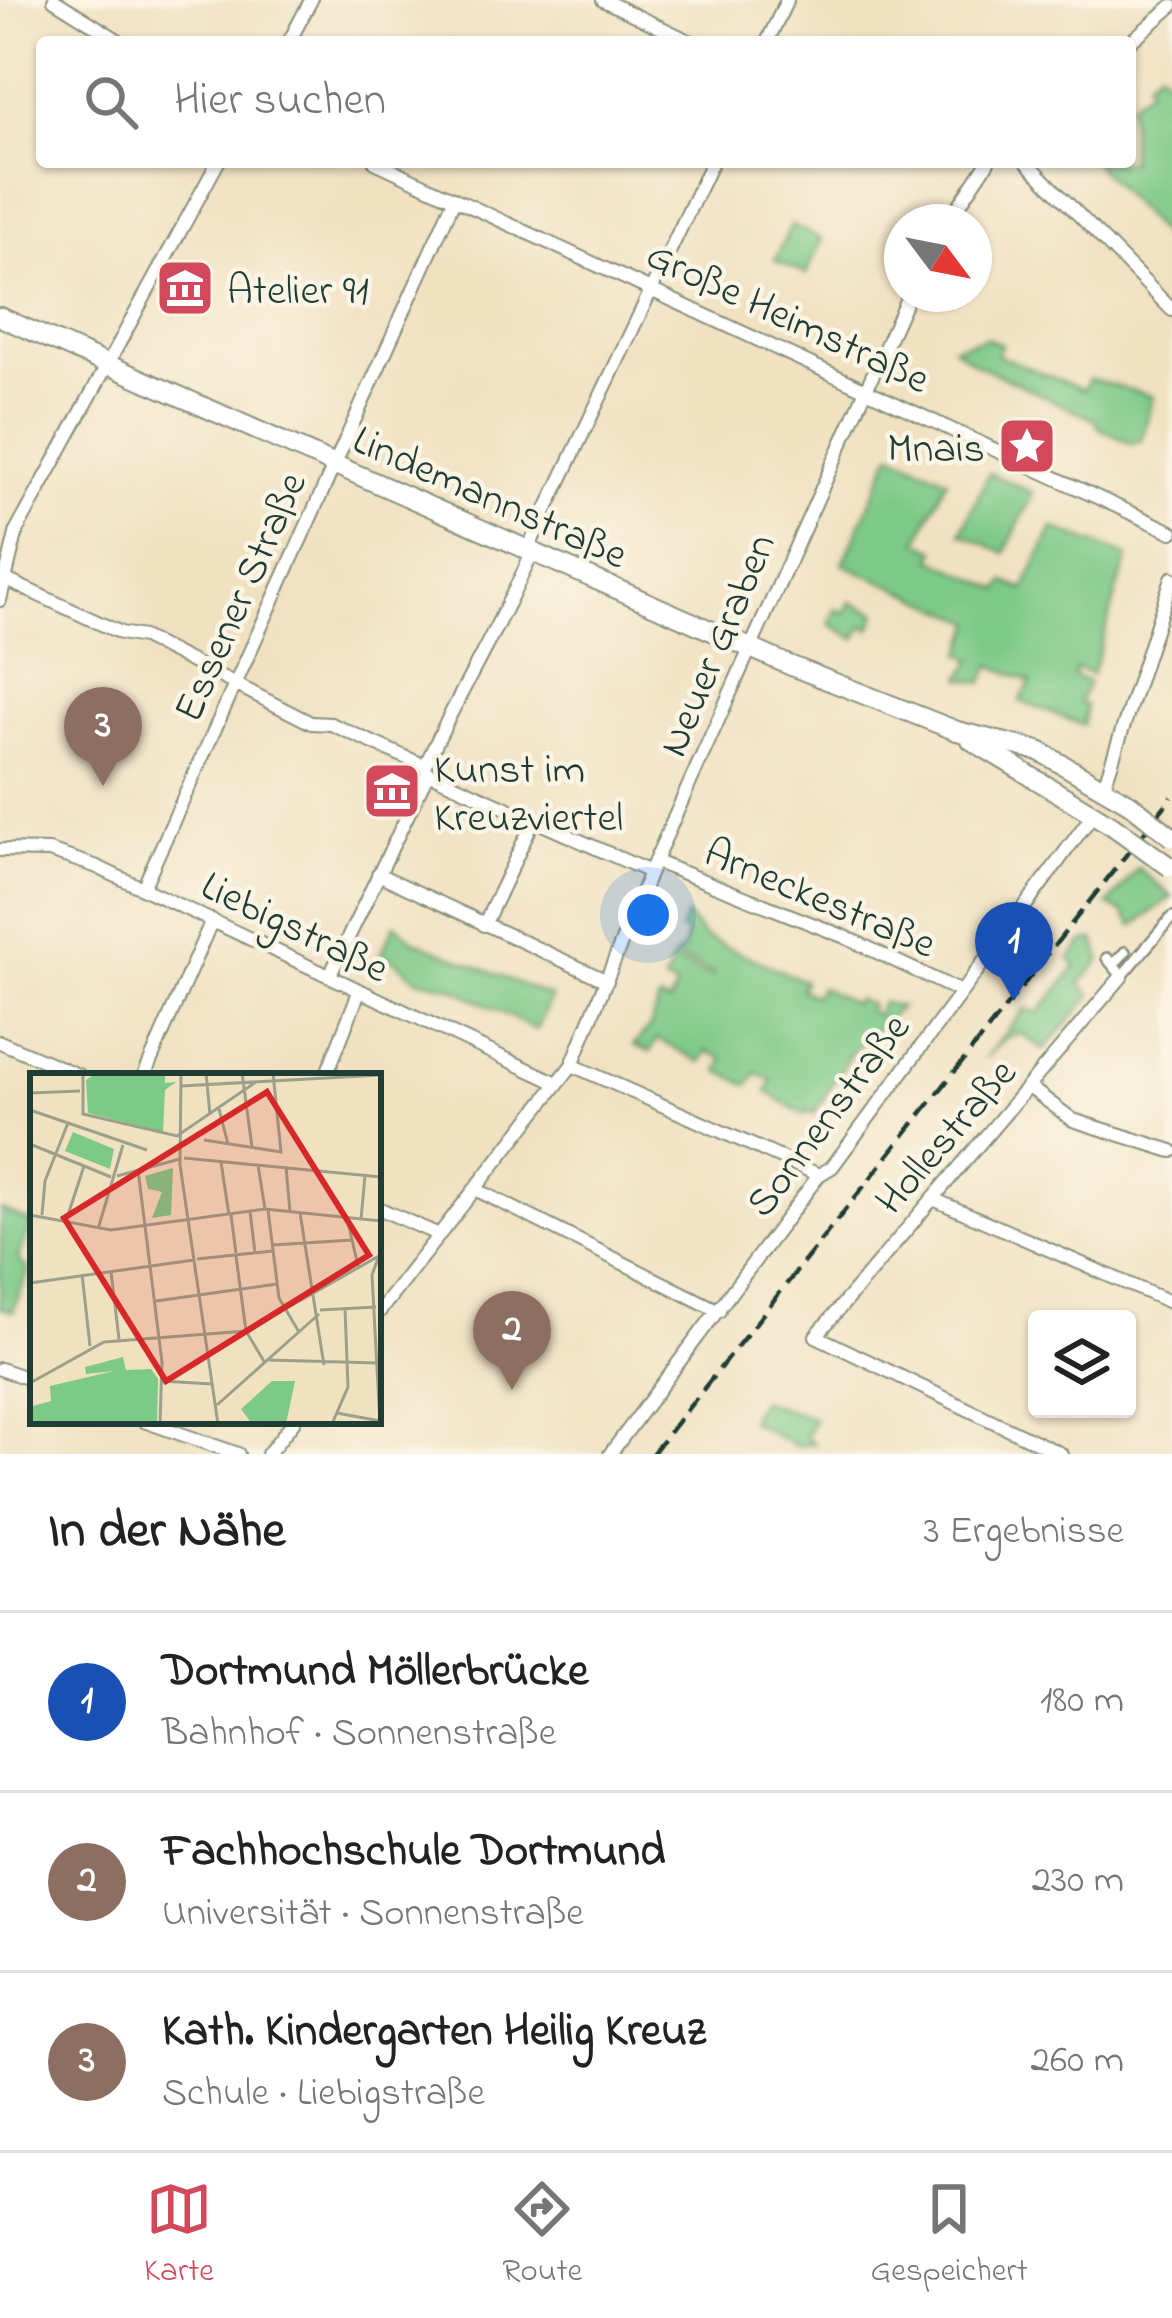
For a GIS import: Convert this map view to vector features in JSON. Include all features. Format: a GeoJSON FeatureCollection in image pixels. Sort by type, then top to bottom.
{"type":"FeatureCollection","features":[{"type":"Feature","properties":{"kind":"main road","name":"Lindemannstraße"},"geometry":{"type":"LineString","coordinates":[[0,317],[750,648],[957,731],[1039,751],[1105,786],[1172,838]]}},
{"type":"Feature","properties":{"kind":"main road","name":"Lindemannstraße"},"geometry":{"type":"LineString","coordinates":[[957,731],[1094,813],[1171,867]]}},
{"type":"Feature","properties":{"kind":"main road"},"geometry":{"type":"LineString","coordinates":[[1094,813],[1105,786]]}},
{"type":"Feature","properties":{"kind":"street"},"geometry":{"type":"LineString","coordinates":[[54,0],[111,36]]}},
{"type":"Feature","properties":{"kind":"street"},"geometry":{"type":"LineString","coordinates":[[292,36],[311,0]]}},
{"type":"Feature","properties":{"kind":"street"},"geometry":{"type":"LineString","coordinates":[[603,0],[678,36]]}},
{"type":"Feature","properties":{"kind":"street"},"geometry":{"type":"LineString","coordinates":[[770,36],[787,0]]}},
{"type":"Feature","properties":{"kind":"street"},"geometry":{"type":"LineString","coordinates":[[1136,38],[1170,13]]}},
{"type":"Feature","properties":{"kind":"street"},"geometry":{"type":"LineString","coordinates":[[0,600],[1,577],[17,530],[215,168]]}},
{"type":"Feature","properties":{"kind":"street","name":"Große Heimstraße"},"geometry":{"type":"LineString","coordinates":[[387,168],[652,286],[1172,532]]}},
{"type":"Feature","properties":{"kind":"street"},"geometry":{"type":"LineString","coordinates":[[331,974],[709,168]]}},
{"type":"Feature","properties":{"kind":"street"},"geometry":{"type":"LineString","coordinates":[[960,204],[984,168]]}},
{"type":"Feature","properties":{"kind":"street"},"geometry":{"type":"LineString","coordinates":[[1033,168],[1172,310]]}},
{"type":"Feature","properties":{"kind":"street","name":"Essener Straße"},"geometry":{"type":"LineString","coordinates":[[143,888],[454,200]]}},
{"type":"Feature","properties":{"kind":"street","name":"Neuer Graben"},"geometry":{"type":"LineString","coordinates":[[381,1309],[572,1065],[653,867],[900,312]]}},
{"type":"Feature","properties":{"kind":"street","name":"Arneckestraße"},"geometry":{"type":"LineString","coordinates":[[1,577],[238,682],[251,695],[311,723],[331,724],[533,820],[845,937],[959,991]]}},
{"type":"Feature","properties":{"kind":"street"},"geometry":{"type":"LineString","coordinates":[[1105,786],[1172,578]]}},
{"type":"Feature","properties":{"kind":"street","name":"Sonnenstraße"},"geometry":{"type":"LineString","coordinates":[[610,1454],[819,1175],[832,1167],[1094,813]]}},
{"type":"Feature","properties":{"kind":"street"},"geometry":{"type":"LineString","coordinates":[[484,926],[533,820]]}},
{"type":"Feature","properties":{"kind":"street","name":"Liebigstraße"},"geometry":{"type":"LineString","coordinates":[[0,850],[67,855],[557,1083]]}},
{"type":"Feature","properties":{"kind":"street"},"geometry":{"type":"LineString","coordinates":[[378,874],[608,981]]}},
{"type":"Feature","properties":{"kind":"street","name":"Hollestraße"},"geometry":{"type":"LineString","coordinates":[[1114,966],[1172,917]]}},
{"type":"Feature","properties":{"kind":"street"},"geometry":{"type":"LineString","coordinates":[[145,1073],[212,920]]}},
{"type":"Feature","properties":{"kind":"street","name":"Hollestraße"},"geometry":{"type":"LineString","coordinates":[[1061,1454],[816,1336],[1029,1087],[1125,952]]}},
{"type":"Feature","properties":{"kind":"street"},"geometry":{"type":"LineString","coordinates":[[327,1073],[359,992]]}},
{"type":"Feature","properties":{"kind":"street"},"geometry":{"type":"LineString","coordinates":[[0,1042],[73,1073]]}},
{"type":"Feature","properties":{"kind":"street"},"geometry":{"type":"LineString","coordinates":[[572,1065],[819,1175]]}},
{"type":"Feature","properties":{"kind":"street"},"geometry":{"type":"LineString","coordinates":[[1029,1087],[1083,1124],[1172,1151]]}},
{"type":"Feature","properties":{"kind":"street"},"geometry":{"type":"LineString","coordinates":[[475,1190],[718,1311]]}},
{"type":"Feature","properties":{"kind":"street"},"geometry":{"type":"LineString","coordinates":[[933,1198],[1172,1303]]}},
{"type":"Feature","properties":{"kind":"street"},"geometry":{"type":"LineString","coordinates":[[381,1209],[439,1235]]}},
{"type":"Feature","properties":{"kind":"street"},"geometry":{"type":"LineString","coordinates":[[0,1369],[30,1379]]}},
{"type":"Feature","properties":{"kind":"street"},"geometry":{"type":"LineString","coordinates":[[151,1424],[215,1451],[238,1454]]}},
{"type":"Feature","properties":{"kind":"street"},"geometry":{"type":"LineString","coordinates":[[268,1454],[291,1424]]}},
{"type":"Feature","properties":{"kind":"green space"},"geometry":{"type":"Polygon","coordinates":[[[1159,70],[1172,86],[1172,246],[1099,168],[1136,168],[1136,99],[1150,87],[1146,81],[1159,70]]]}},
{"type":"Feature","properties":{"kind":"green space"},"geometry":{"type":"Polygon","coordinates":[[[791,225],[822,239],[806,274],[775,260],[791,225]]]}},
{"type":"Feature","properties":{"kind":"green space"},"geometry":{"type":"Polygon","coordinates":[[[986,338],[1001,344],[997,355],[1084,390],[1089,379],[1153,396],[1142,440],[1132,444],[1100,428],[1095,420],[974,363],[953,347],[986,338]]]}},
{"type":"Feature","properties":{"kind":"green space"},"geometry":{"type":"Polygon","coordinates":[[[892,453],[947,479],[918,541],[936,550],[933,559],[1000,590],[1005,582],[1024,590],[1053,528],[1128,556],[1092,674],[1076,668],[1073,676],[1088,682],[1079,703],[1086,706],[1083,725],[1020,701],[1031,682],[991,665],[983,683],[962,678],[973,659],[962,654],[974,622],[843,564],[892,453]]]}},
{"type":"Feature","properties":{"kind":"green space"},"geometry":{"type":"Polygon","coordinates":[[[989,473],[1033,493],[1005,553],[961,533],[989,473]]]}},
{"type":"Feature","properties":{"kind":"green space"},"geometry":{"type":"Polygon","coordinates":[[[850,602],[877,613],[871,629],[863,626],[856,639],[830,624],[836,609],[845,613],[850,602]]]}},
{"type":"Feature","properties":{"kind":"green space"},"geometry":{"type":"Polygon","coordinates":[[[1138,868],[1172,897],[1133,926],[1124,913],[1108,905],[1138,868]]]}},
{"type":"Feature","properties":{"kind":"green space"},"geometry":{"type":"Polygon","coordinates":[[[686,916],[704,937],[804,981],[801,989],[815,996],[820,987],[854,1004],[856,999],[871,1005],[868,1011],[876,1015],[882,1002],[900,1007],[853,1050],[814,1114],[808,1110],[805,1115],[767,1092],[772,1080],[756,1073],[749,1085],[719,1071],[724,1059],[707,1051],[701,1062],[657,1039],[650,1052],[634,1045],[650,1027],[659,1000],[669,1004],[676,987],[664,982],[673,960],[711,977],[714,974],[675,956],[684,949],[687,933],[680,930],[686,916]]]}},
{"type":"Feature","properties":{"kind":"green space"},"geometry":{"type":"Polygon","coordinates":[[[395,924],[413,940],[551,997],[536,1030],[449,986],[417,979],[396,961],[380,956],[395,924]]]}},
{"type":"Feature","properties":{"kind":"green space"},"geometry":{"type":"Polygon","coordinates":[[[1095,940],[1101,960],[1080,984],[1092,995],[1044,1050],[1020,1033],[1005,1038],[985,1058],[1025,1009],[1039,1013],[1076,967],[1070,959],[1084,941],[1095,940]]]}},
{"type":"Feature","properties":{"kind":"green space"},"geometry":{"type":"Polygon","coordinates":[[[1,1210],[30,1222],[30,1228],[18,1259],[29,1270],[13,1311],[0,1308],[1,1210]]]}},
{"type":"Feature","properties":{"kind":"green space"},"geometry":{"type":"Polygon","coordinates":[[[759,1400],[814,1419],[806,1438],[814,1443],[796,1446],[749,1421],[759,1400]]]}},
{"type":"Feature","properties":{"kind":"railway"},"geometry":{"type":"LineString","coordinates":[[652,1454],[1172,797]]}},
{"type":"Feature","properties":{"kind":"place","name":"Atelier 91"},"geometry":{"type":"Point","coordinates":[185,288]}},
{"type":"Feature","properties":{"kind":"place","name":"Mnais"},"geometry":{"type":"Point","coordinates":[1027,446]}},
{"type":"Feature","properties":{"kind":"place","name":"Kath. Kindergarten Heilig Kreuz"},"geometry":{"type":"Point","coordinates":[103,786]}},
{"type":"Feature","properties":{"kind":"place","name":"Kunst im Kreuzviertel"},"geometry":{"type":"Point","coordinates":[392,791]}},
{"type":"Feature","properties":{"kind":"place","name":"Dortmund Möllerbrücke"},"geometry":{"type":"Point","coordinates":[1014,1001]}},
{"type":"Feature","properties":{"kind":"place","name":"Fachhochschule Dortmund"},"geometry":{"type":"Point","coordinates":[512,1390]}}]}
